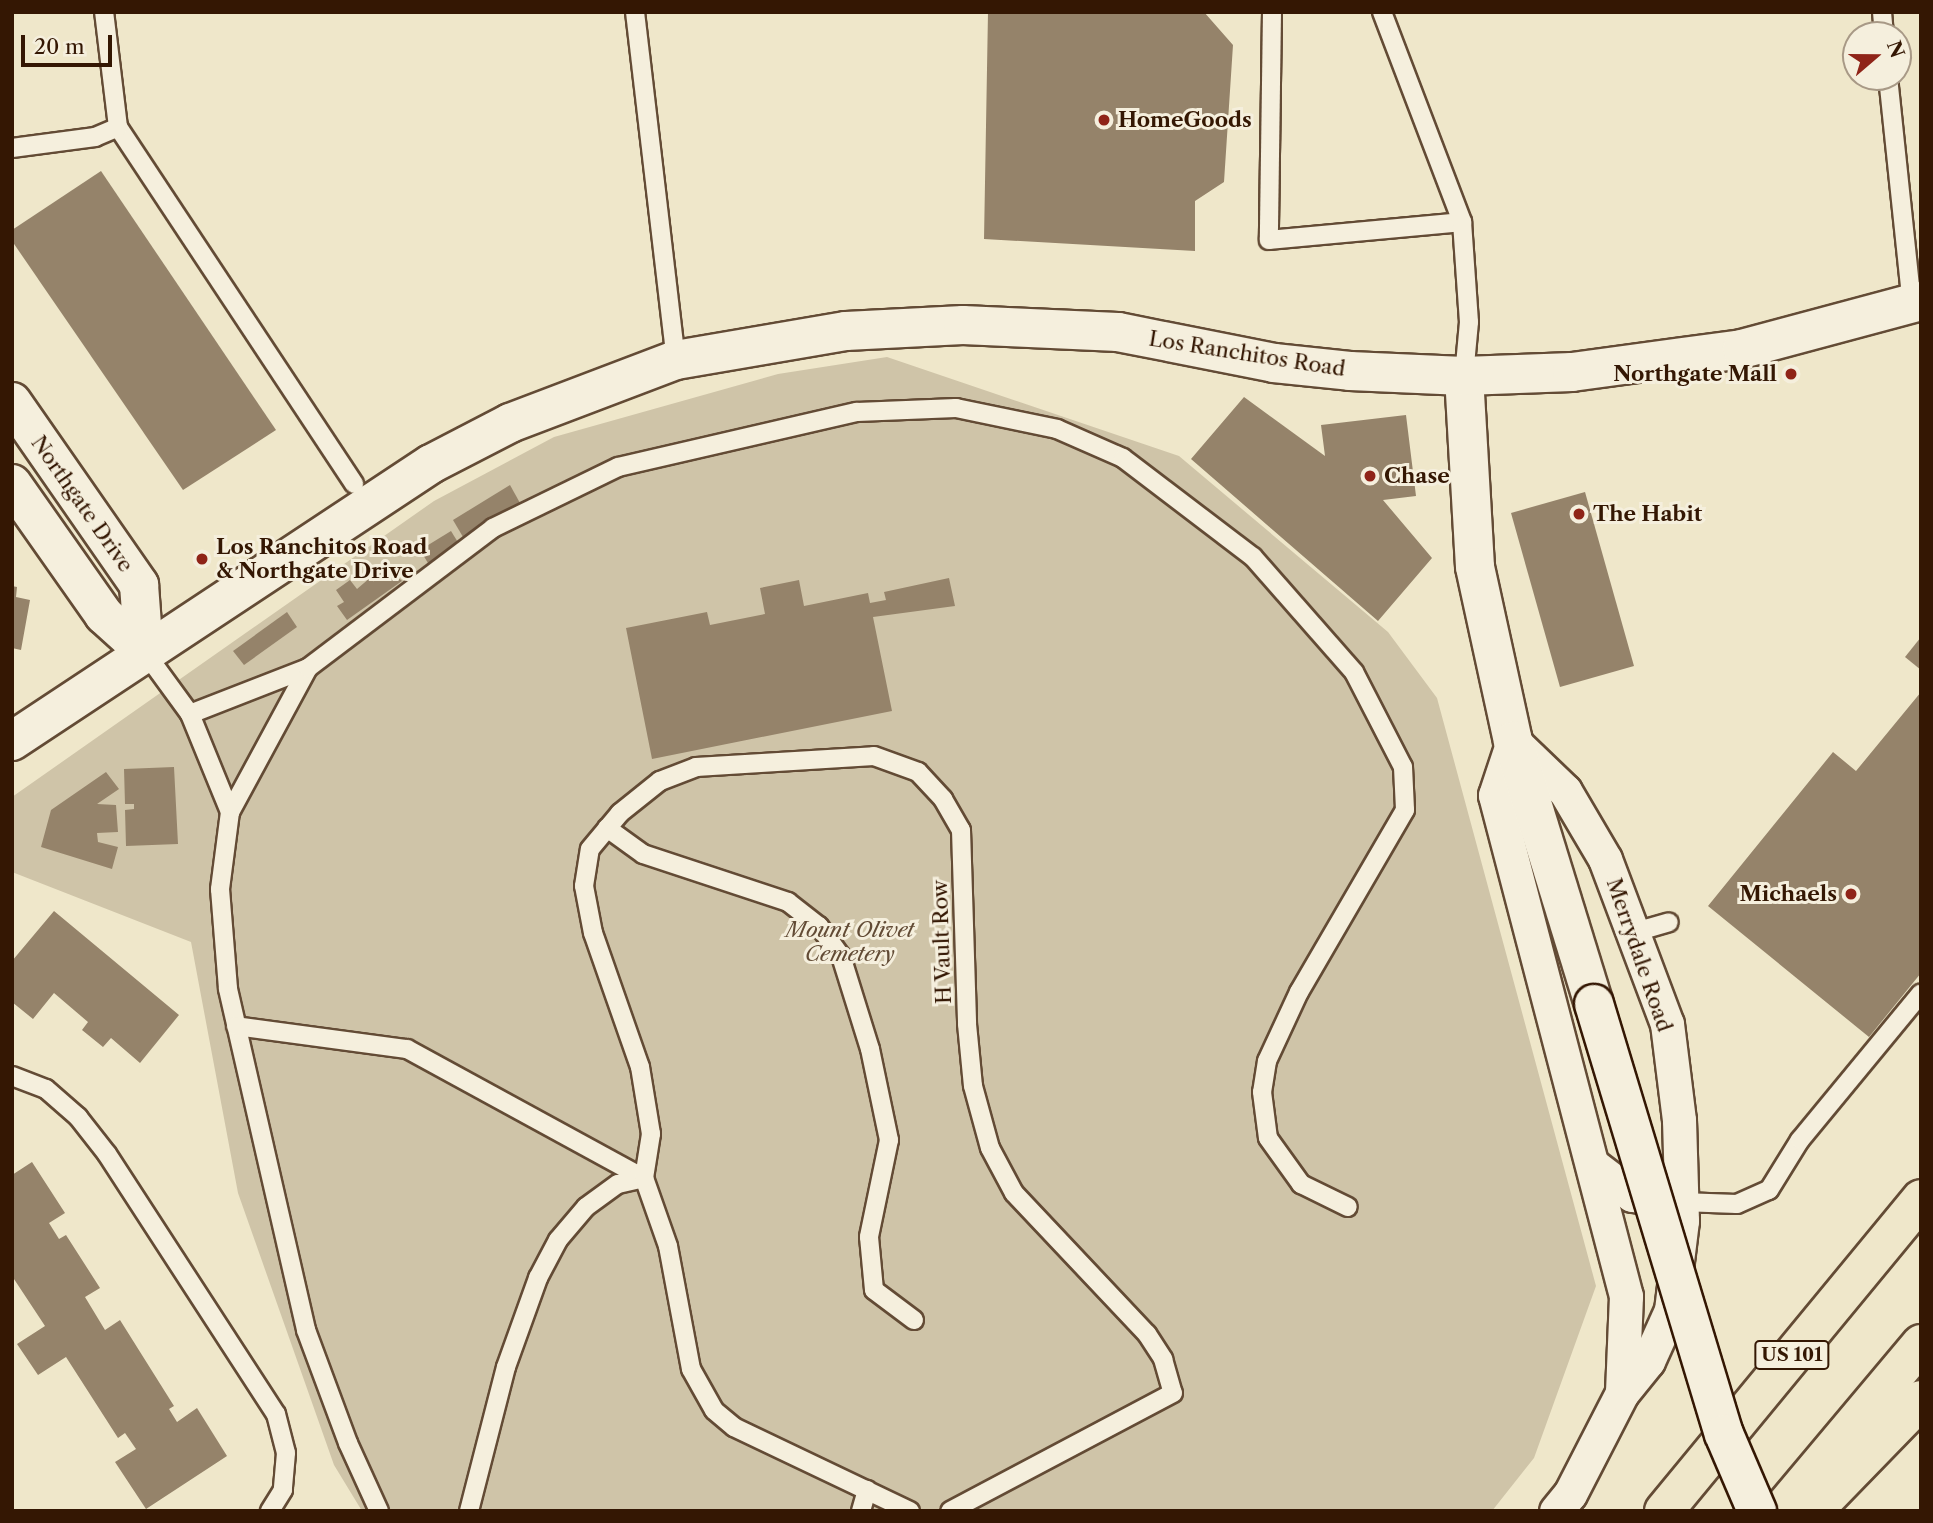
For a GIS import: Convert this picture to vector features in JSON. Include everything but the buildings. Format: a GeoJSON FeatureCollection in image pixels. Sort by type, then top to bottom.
{"type":"FeatureCollection","features":[{"type":"Feature","properties":{"kind":"highway","name":"US 101"},"geometry":{"type":"LineString","coordinates":[[1664,1511],[1921,1199]]}},
{"type":"Feature","properties":{"kind":"highway"},"geometry":{"type":"LineString","coordinates":[[1781,1511],[1921,1344]]}},
{"type":"Feature","properties":{"kind":"highway"},"geometry":{"type":"LineString","coordinates":[[1813,1511],[1921,1400]]}},
{"type":"Feature","properties":{"kind":"main road","name":"Los Ranchitos Road"},"geometry":{"type":"LineString","coordinates":[[145,651],[196,593],[354,484],[502,400],[673,349],[846,331],[963,325],[1073,328],[1273,363],[1464,376],[1678,361],[1917,303]]}},
{"type":"Feature","properties":{"kind":"main road","name":"Los Ranchitos Road"},"geometry":{"type":"LineString","coordinates":[[12,741],[431,464],[673,349]]}},
{"type":"Feature","properties":{"kind":"main road"},"geometry":{"type":"LineString","coordinates":[[1464,376],[1475,567],[1513,741],[1724,1434],[1757,1511]]}},
{"type":"Feature","properties":{"kind":"main road","name":"Northgate Drive"},"geometry":{"type":"LineString","coordinates":[[12,402],[139,585],[145,651]]}},
{"type":"Feature","properties":{"kind":"main road"},"geometry":{"type":"LineString","coordinates":[[12,484],[104,615],[145,651]]}},
{"type":"Feature","properties":{"kind":"street","name":"Merrydale Road"},"geometry":{"type":"LineString","coordinates":[[1556,1511],[1570,1493],[1622,1393],[1648,1361],[1671,1310],[1681,1202],[1667,1024],[1635,932],[1605,859],[1565,790],[1513,741],[1495,794],[1626,1296],[1622,1393]]}},
{"type":"Feature","properties":{"kind":"street"},"geometry":{"type":"LineString","coordinates":[[1593,1165],[1632,1195],[1681,1202]]}},
{"type":"Feature","properties":{"kind":"lane"},"geometry":{"type":"LineString","coordinates":[[104,12],[118,127],[354,484]]}},
{"type":"Feature","properties":{"kind":"lane"},"geometry":{"type":"LineString","coordinates":[[635,12],[673,349]]}},
{"type":"Feature","properties":{"kind":"lane"},"geometry":{"type":"LineString","coordinates":[[1272,12],[1269,240],[1462,222]]}},
{"type":"Feature","properties":{"kind":"lane"},"geometry":{"type":"LineString","coordinates":[[1382,12],[1462,222],[1469,322],[1464,376]]}},
{"type":"Feature","properties":{"kind":"lane"},"geometry":{"type":"LineString","coordinates":[[1890,91],[1917,303]]}},
{"type":"Feature","properties":{"kind":"lane"},"geometry":{"type":"LineString","coordinates":[[12,148],[95,137],[118,127]]}},
{"type":"Feature","properties":{"kind":"lane"},"geometry":{"type":"LineString","coordinates":[[191,714],[308,668],[493,528],[618,467],[857,411],[956,408],[1057,429],[1123,458],[1253,557],[1354,672],[1403,767],[1405,810],[1298,992],[1267,1061],[1262,1092],[1268,1138],[1301,1184],[1348,1207]]}},
{"type":"Feature","properties":{"kind":"lane"},"geometry":{"type":"LineString","coordinates":[[145,651],[191,714],[230,812]]}},
{"type":"Feature","properties":{"kind":"lane"},"geometry":{"type":"LineString","coordinates":[[308,668],[230,812],[220,889],[236,1026],[306,1330],[348,1443],[380,1511]]}},
{"type":"Feature","properties":{"kind":"lane","name":"H Vault Row"},"geometry":{"type":"LineString","coordinates":[[644,1178],[651,1134],[640,1067],[593,933],[584,886],[590,849],[607,828],[660,781],[696,767],[874,756],[918,772],[961,830],[967,1024],[973,1086],[990,1148],[1014,1193],[1147,1334],[1173,1393],[950,1511]]}},
{"type":"Feature","properties":{"kind":"lane"},"geometry":{"type":"LineString","coordinates":[[607,828],[642,855],[788,902],[819,926],[841,956],[870,1049],[889,1140],[869,1237],[874,1290],[914,1320]]}},
{"type":"Feature","properties":{"kind":"lane"},"geometry":{"type":"LineString","coordinates":[[1635,932],[1669,922]]}},
{"type":"Feature","properties":{"kind":"lane"},"geometry":{"type":"LineString","coordinates":[[1681,1202],[1737,1204],[1769,1190],[1800,1140],[1921,993]]}},
{"type":"Feature","properties":{"kind":"lane"},"geometry":{"type":"LineString","coordinates":[[236,1026],[407,1049],[644,1178],[668,1246],[691,1369],[714,1410],[772,1447],[910,1511]]}},
{"type":"Feature","properties":{"kind":"lane"},"geometry":{"type":"LineString","coordinates":[[12,1076],[46,1089],[100,1145],[276,1414],[286,1453],[283,1490],[270,1511]]}},
{"type":"Feature","properties":{"kind":"lane"},"geometry":{"type":"LineString","coordinates":[[469,1511],[506,1367],[538,1278],[558,1240],[586,1207],[618,1184],[644,1178]]}},
{"type":"Feature","properties":{"kind":"lane"},"geometry":{"type":"LineString","coordinates":[[861,1511],[867,1490]]}},
{"type":"Feature","properties":{"kind":"green space","name":"Mount Olivet Cemetery"},"geometry":{"type":"Polygon","coordinates":[[[887,357],[1179,456],[1388,632],[1437,698],[1596,1286],[1534,1458],[1492,1511],[362,1511],[334,1465],[238,1193],[191,942],[12,872],[12,797],[434,501],[554,437],[778,374],[887,357]]]}},
{"type":"Feature","properties":{"kind":"place","name":"HomeGoods"},"geometry":{"type":"Point","coordinates":[1104,120]}},
{"type":"Feature","properties":{"kind":"place","name":"Northgate Mall"},"geometry":{"type":"Point","coordinates":[1791,374]}},
{"type":"Feature","properties":{"kind":"place","name":"Chase"},"geometry":{"type":"Point","coordinates":[1370,476]}},
{"type":"Feature","properties":{"kind":"place","name":"The Habit"},"geometry":{"type":"Point","coordinates":[1579,514]}},
{"type":"Feature","properties":{"kind":"place","name":"Los Ranchitos Road & Northgate Drive"},"geometry":{"type":"Point","coordinates":[202,559]}},
{"type":"Feature","properties":{"kind":"place","name":"Michaels"},"geometry":{"type":"Point","coordinates":[1851,894]}}]}
